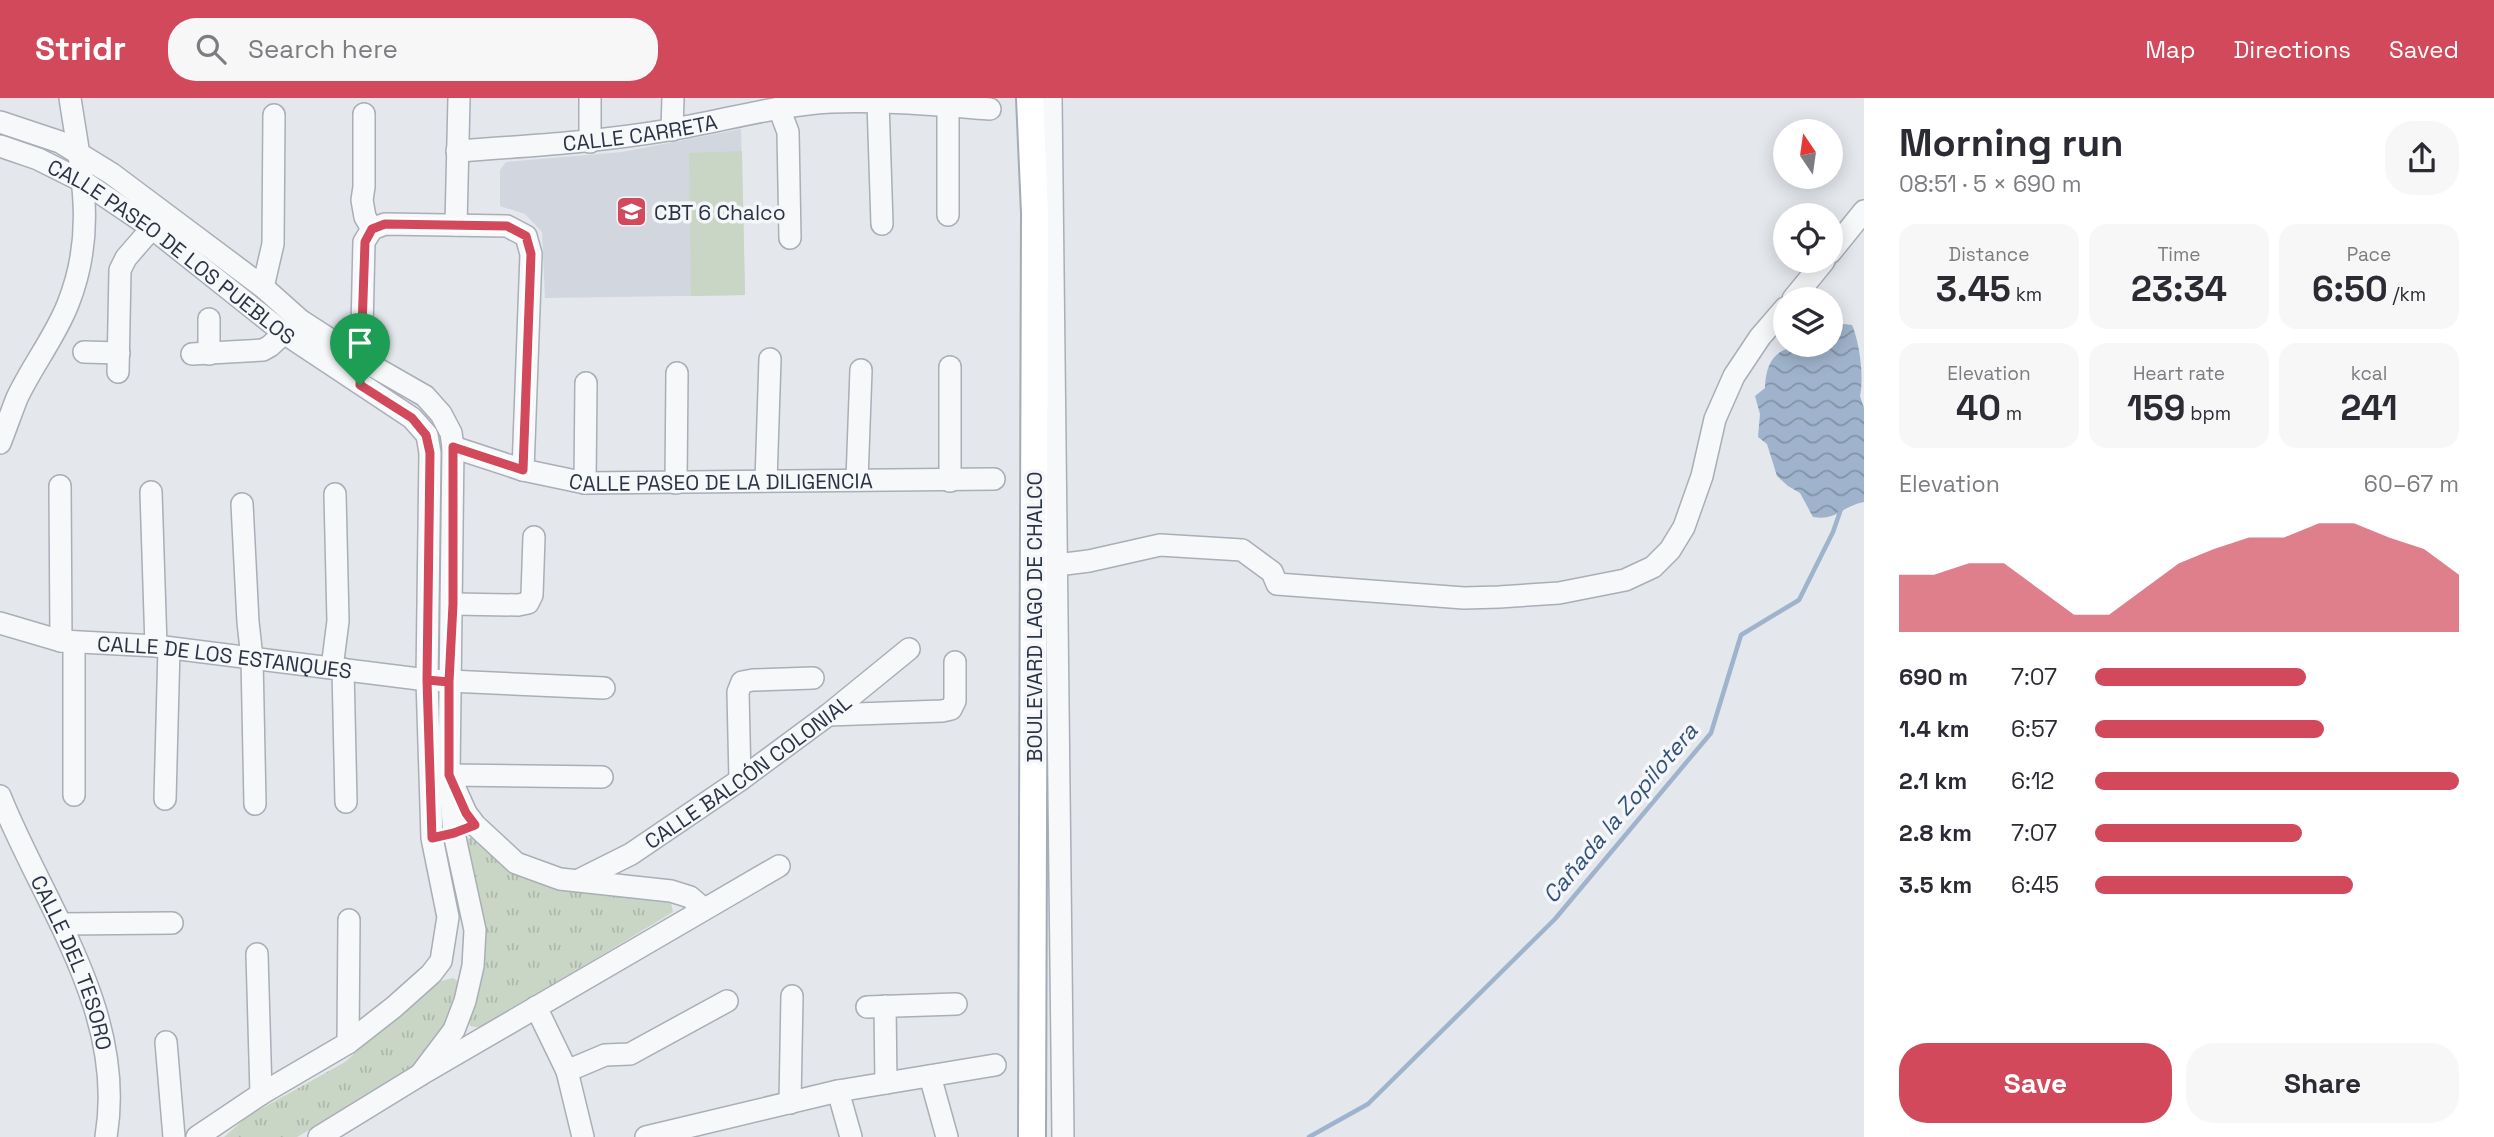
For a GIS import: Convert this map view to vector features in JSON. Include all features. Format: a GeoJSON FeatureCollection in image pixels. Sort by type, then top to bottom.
{"type":"FeatureCollection","features":[{"type":"Feature","properties":{"kind":"main road","name":"BOULEVARD LAGO DE CHALCO"},"geometry":{"type":"LineString","coordinates":[[1030,98],[1035,213],[1032,1137]]}},
{"type":"Feature","properties":{"kind":"street"},"geometry":{"type":"LineString","coordinates":[[0,443],[17,398],[68,305],[80,266],[85,227],[84,182],[70,98]]}},
{"type":"Feature","properties":{"kind":"street"},"geometry":{"type":"LineString","coordinates":[[456,225],[459,98]]}},
{"type":"Feature","properties":{"kind":"street"},"geometry":{"type":"LineString","coordinates":[[590,98],[590,142]]}},
{"type":"Feature","properties":{"kind":"street"},"geometry":{"type":"LineString","coordinates":[[672,130],[673,98]]}},
{"type":"Feature","properties":{"kind":"street"},"geometry":{"type":"LineString","coordinates":[[1051,98],[1063,1137]]}},
{"type":"Feature","properties":{"kind":"street"},"geometry":{"type":"LineString","coordinates":[[878,102],[882,224]]}},
{"type":"Feature","properties":{"kind":"street","name":"CALLE CARRETA"},"geometry":{"type":"LineString","coordinates":[[457,151],[590,142],[672,130],[770,105],[878,102],[990,109]]}},
{"type":"Feature","properties":{"kind":"street"},"geometry":{"type":"LineString","coordinates":[[770,105],[788,132],[790,238]]}},
{"type":"Feature","properties":{"kind":"street"},"geometry":{"type":"LineString","coordinates":[[947,106],[948,215]]}},
{"type":"Feature","properties":{"kind":"street"},"geometry":{"type":"LineString","coordinates":[[263,287],[273,244],[274,114]]}},
{"type":"Feature","properties":{"kind":"street"},"geometry":{"type":"LineString","coordinates":[[364,114],[362,200],[365,217],[372,229]]}},
{"type":"Feature","properties":{"kind":"street"},"geometry":{"type":"LineString","coordinates":[[0,122],[60,142],[113,174],[263,287],[300,320],[425,396],[441,414],[451,433],[453,604],[449,682],[449,775],[454,833],[475,930],[473,966],[465,1001],[454,1030],[420,1075]]}},
{"type":"Feature","properties":{"kind":"street","name":"CALLE PASEO DE LOS PUEBLOS"},"geometry":{"type":"LineString","coordinates":[[0,146],[38,159],[84,182],[152,228],[284,333],[412,418],[426,435],[430,453],[427,680],[432,838],[448,917],[441,961]]}},
{"type":"Feature","properties":{"kind":"street"},"geometry":{"type":"LineString","coordinates":[[1843,237],[1864,211]]}},
{"type":"Feature","properties":{"kind":"street"},"geometry":{"type":"LineString","coordinates":[[360,385],[365,242],[372,229],[385,224],[507,226],[526,236],[531,254],[523,470]]}},
{"type":"Feature","properties":{"kind":"street"},"geometry":{"type":"LineString","coordinates":[[84,352],[118,362],[120,270],[126,258],[152,228]]}},
{"type":"Feature","properties":{"kind":"street"},"geometry":{"type":"LineString","coordinates":[[1803,287],[1814,273]]}},
{"type":"Feature","properties":{"kind":"street"},"geometry":{"type":"LineString","coordinates":[[209,319],[201,354],[262,350],[284,333]]}},
{"type":"Feature","properties":{"kind":"street"},"geometry":{"type":"LineString","coordinates":[[1057,565],[1089,561],[1160,545],[1242,550],[1272,572],[1277,584],[1464,598],[1559,593],[1625,580],[1653,567],[1670,550],[1684,527],[1702,476],[1715,419],[1734,376],[1773,322]]}},
{"type":"Feature","properties":{"kind":"street"},"geometry":{"type":"LineString","coordinates":[[766,481],[770,359]]}},
{"type":"Feature","properties":{"kind":"street"},"geometry":{"type":"LineString","coordinates":[[950,367],[950,481]]}},
{"type":"Feature","properties":{"kind":"street"},"geometry":{"type":"LineString","coordinates":[[857,480],[861,370]]}},
{"type":"Feature","properties":{"kind":"street"},"geometry":{"type":"LineString","coordinates":[[676,483],[677,373]]}},
{"type":"Feature","properties":{"kind":"street"},"geometry":{"type":"LineString","coordinates":[[585,483],[586,383]]}},
{"type":"Feature","properties":{"kind":"street","name":"CALLE PASEO DE LA DILIGENCIA"},"geometry":{"type":"LineString","coordinates":[[453,447],[523,470],[585,483],[994,479]]}},
{"type":"Feature","properties":{"kind":"street"},"geometry":{"type":"LineString","coordinates":[[60,486],[74,796]]}},
{"type":"Feature","properties":{"kind":"street"},"geometry":{"type":"LineString","coordinates":[[151,492],[162,647],[165,799]]}},
{"type":"Feature","properties":{"kind":"street"},"geometry":{"type":"LineString","coordinates":[[335,495],[337,669],[346,802]]}},
{"type":"Feature","properties":{"kind":"street"},"geometry":{"type":"LineString","coordinates":[[242,504],[252,658],[255,804]]}},
{"type":"Feature","properties":{"kind":"street"},"geometry":{"type":"LineString","coordinates":[[453,604],[518,606],[528,603],[532,595],[534,537]]}},
{"type":"Feature","properties":{"kind":"street","name":"CALLE DE LOS ESTANQUES"},"geometry":{"type":"LineString","coordinates":[[0,623],[67,641],[162,647],[427,680],[604,688]]}},
{"type":"Feature","properties":{"kind":"street","name":"CALLE BALCÓN COLONIAL"},"geometry":{"type":"LineString","coordinates":[[578,880],[631,854],[740,780],[828,715],[909,649]]}},
{"type":"Feature","properties":{"kind":"street"},"geometry":{"type":"LineString","coordinates":[[828,715],[951,709],[955,701],[954,662]]}},
{"type":"Feature","properties":{"kind":"street"},"geometry":{"type":"LineString","coordinates":[[740,780],[738,692],[742,682],[813,678]]}},
{"type":"Feature","properties":{"kind":"street"},"geometry":{"type":"LineString","coordinates":[[449,775],[602,777]]}},
{"type":"Feature","properties":{"kind":"street"},"geometry":{"type":"LineString","coordinates":[[449,775],[466,813],[475,825],[516,863],[560,879],[671,891],[690,897],[704,909]]}},
{"type":"Feature","properties":{"kind":"street","name":"CALLE DEL TESORO"},"geometry":{"type":"LineString","coordinates":[[0,796],[61,924],[95,1004],[103,1033],[109,1079],[106,1137]]}},
{"type":"Feature","properties":{"kind":"street"},"geometry":{"type":"LineString","coordinates":[[432,838],[475,825]]}},
{"type":"Feature","properties":{"kind":"street"},"geometry":{"type":"LineString","coordinates":[[319,1137],[420,1075],[779,866]]}},
{"type":"Feature","properties":{"kind":"street"},"geometry":{"type":"LineString","coordinates":[[348,1043],[349,920]]}},
{"type":"Feature","properties":{"kind":"street"},"geometry":{"type":"LineString","coordinates":[[61,924],[173,923]]}},
{"type":"Feature","properties":{"kind":"street"},"geometry":{"type":"LineString","coordinates":[[257,954],[261,1094]]}},
{"type":"Feature","properties":{"kind":"street"},"geometry":{"type":"LineString","coordinates":[[197,1137],[261,1094],[348,1043],[394,1007],[431,974],[441,961],[473,966]]}},
{"type":"Feature","properties":{"kind":"street"},"geometry":{"type":"LineString","coordinates":[[790,1103],[792,996]]}},
{"type":"Feature","properties":{"kind":"street"},"geometry":{"type":"LineString","coordinates":[[567,1071],[605,1055],[630,1054],[727,1001]]}},
{"type":"Feature","properties":{"kind":"street"},"geometry":{"type":"LineString","coordinates":[[886,1083],[876,1007],[956,1004]]}},
{"type":"Feature","properties":{"kind":"street"},"geometry":{"type":"LineString","coordinates":[[536,1007],[567,1071],[583,1137]]}},
{"type":"Feature","properties":{"kind":"street"},"geometry":{"type":"LineString","coordinates":[[166,1042],[174,1137]]}},
{"type":"Feature","properties":{"kind":"street"},"geometry":{"type":"LineString","coordinates":[[646,1137],[838,1091],[995,1065]]}},
{"type":"Feature","properties":{"kind":"street"},"geometry":{"type":"LineString","coordinates":[[930,1076],[947,1137]]}},
{"type":"Feature","properties":{"kind":"street"},"geometry":{"type":"LineString","coordinates":[[838,1091],[851,1137]]}},
{"type":"Feature","properties":{"kind":"shaded area","name":"CBT 6 Chalco"},"geometry":{"type":"Polygon","coordinates":[[[741,129],[745,295],[545,298],[542,232],[525,214],[500,206],[500,170],[506,162],[622,152],[741,129]]]}},
{"type":"Feature","properties":{"kind":"green space"},"geometry":{"type":"Polygon","coordinates":[[[742,151],[745,295],[691,296],[689,153],[742,151]]]}},
{"type":"Feature","properties":{"kind":"green space"},"geometry":{"type":"Polygon","coordinates":[[[473,837],[507,866],[670,898],[673,912],[481,1028],[470,1026],[468,1015],[477,982],[459,842],[473,837]]]}},
{"type":"Feature","properties":{"kind":"green space"},"geometry":{"type":"Polygon","coordinates":[[[453,978],[462,984],[448,1022],[434,1038],[417,1066],[297,1137],[224,1137],[248,1116],[345,1062],[433,983],[453,978]]]}},
{"type":"Feature","properties":{"kind":"water"},"geometry":{"type":"Polygon","coordinates":[[[1843,324],[1852,325],[1859,351],[1862,380],[1860,396],[1864,408],[1864,502],[1828,517],[1813,517],[1800,493],[1777,476],[1767,444],[1758,437],[1760,414],[1755,396],[1765,388],[1771,362],[1775,357],[1843,357],[1843,324]]]}},
{"type":"Feature","properties":{"kind":"waterway","name":"Cañada la Zopilotera"},"geometry":{"type":"LineString","coordinates":[[1309,1137],[1368,1104],[1555,919],[1711,733],[1741,635],[1799,600],[1833,532],[1841,509]]}},
{"type":"Feature","properties":{"kind":"place","name":"CBT 6 Chalco"},"geometry":{"type":"Point","coordinates":[631,212]}},
{"type":"Feature","properties":{"kind":"route"},"geometry":{"type":"LineString","coordinates":[[360,385],[365,242],[372,229],[385,224],[507,226],[526,236],[531,254],[523,470],[453,447],[453,604],[449,682],[427,680],[432,838],[475,825],[466,813],[449,775],[449,682],[427,680],[430,453],[426,435],[412,418],[360,385]]}}]}
